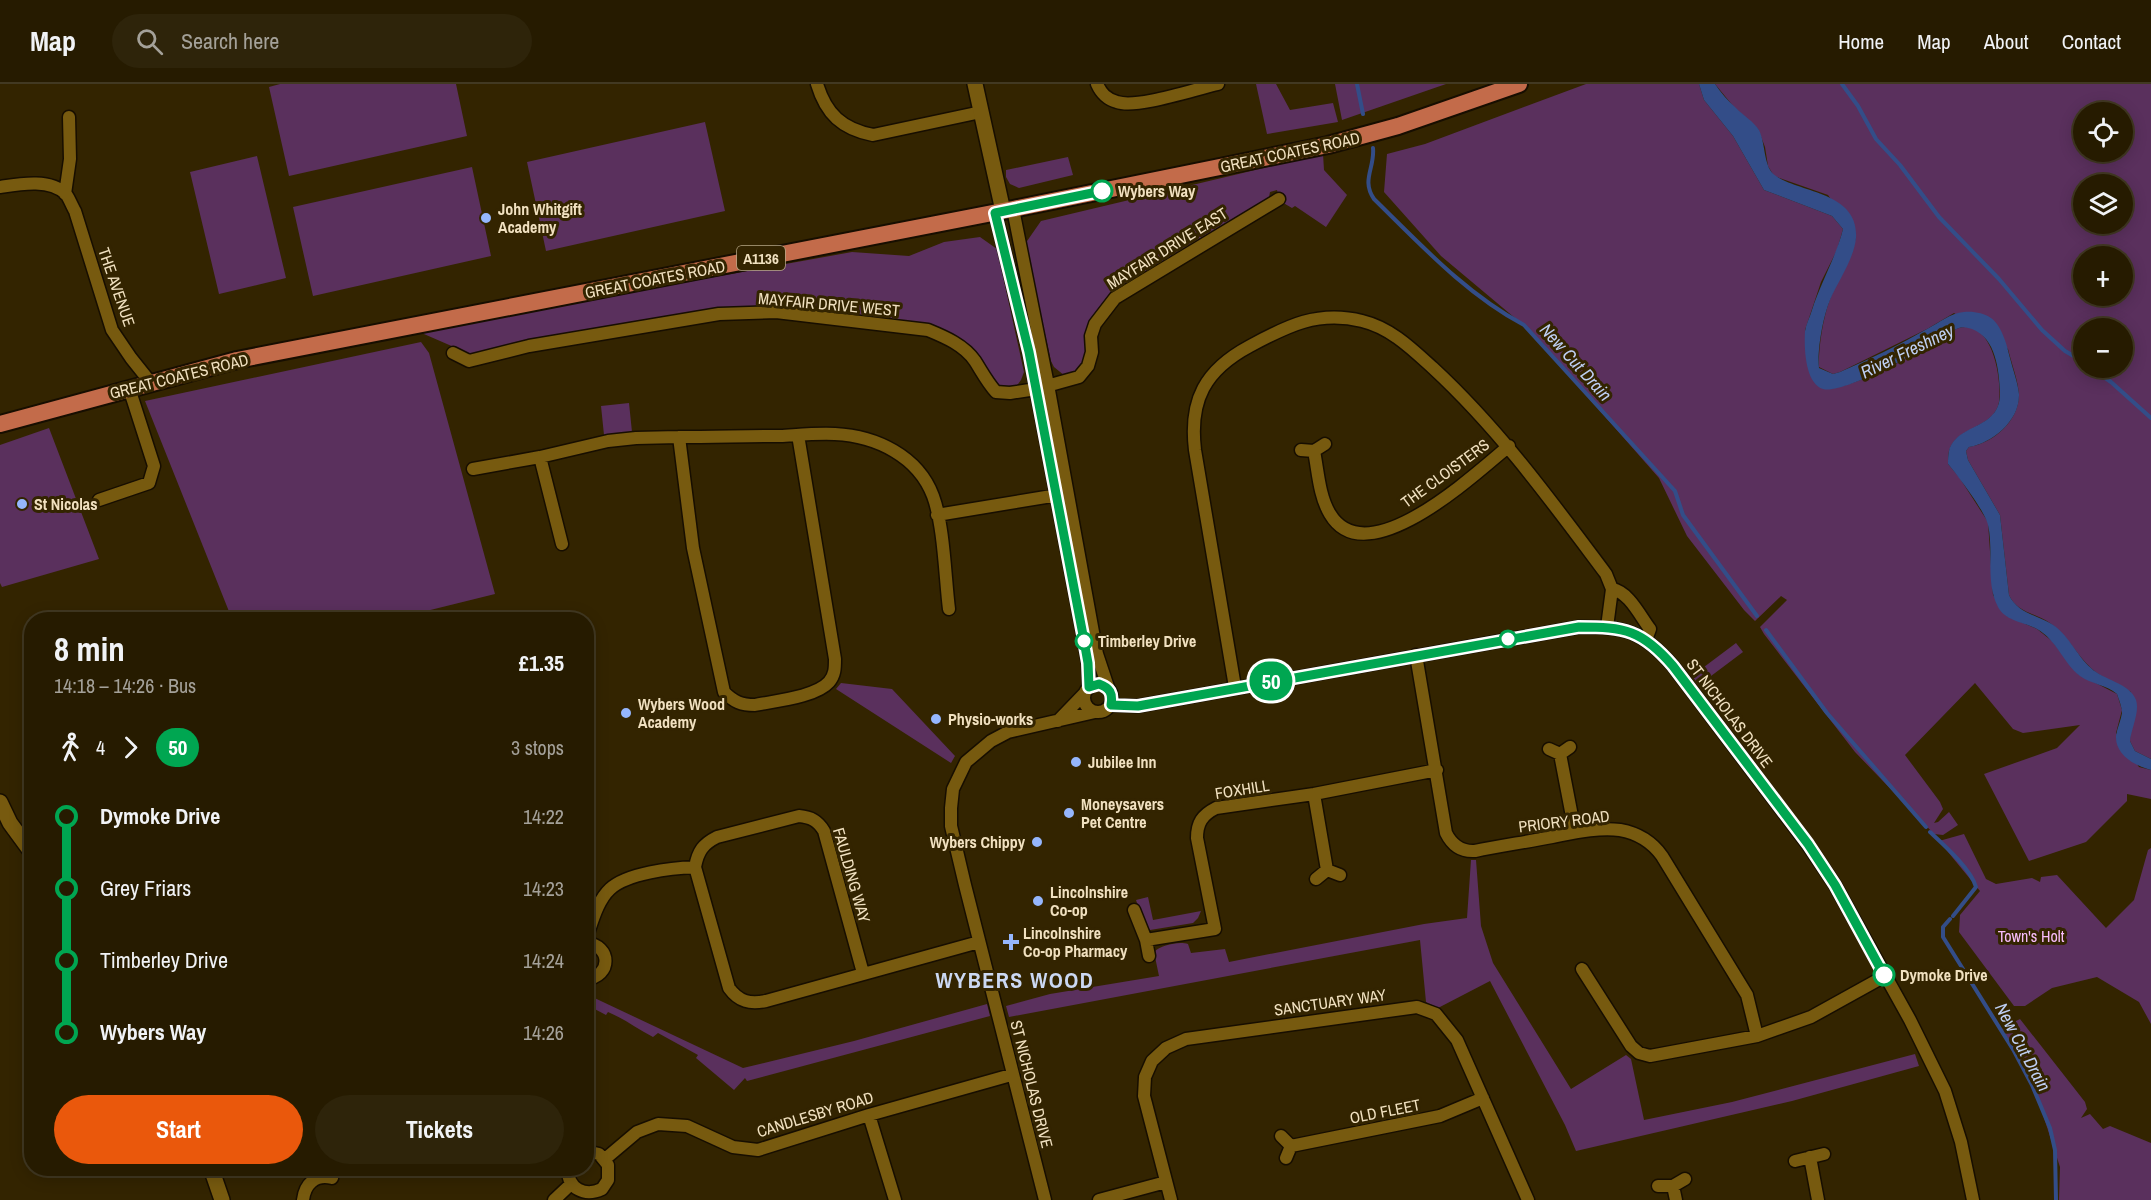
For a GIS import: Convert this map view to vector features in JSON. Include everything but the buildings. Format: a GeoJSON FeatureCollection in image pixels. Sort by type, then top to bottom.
{"type":"FeatureCollection","features":[{"type":"Feature","properties":{"kind":"main road","name":"GREAT COATES ROAD"},"geometry":{"type":"LineString","coordinates":[[0,424],[237,360],[1004,211],[1328,145],[1398,126],[1519,84]]}},
{"type":"Feature","properties":{"kind":"street"},"geometry":{"type":"LineString","coordinates":[[817,84],[822,101],[830,113],[857,131],[873,135],[981,112]]}},
{"type":"Feature","properties":{"kind":"street"},"geometry":{"type":"LineString","coordinates":[[975,84],[1042,387],[1088,663],[1086,704],[1095,712],[1101,712],[1111,705],[1113,696],[1097,654],[1061,495]]}},
{"type":"Feature","properties":{"kind":"street"},"geometry":{"type":"LineString","coordinates":[[1096,84],[1102,95],[1117,103],[1136,104],[1218,84]]}},
{"type":"Feature","properties":{"kind":"street"},"geometry":{"type":"LineString","coordinates":[[0,187],[34,183],[50,186],[65,194],[70,159],[69,117]]}},
{"type":"Feature","properties":{"kind":"street","name":"THE AVENUE"},"geometry":{"type":"LineString","coordinates":[[65,194],[75,212],[112,330],[151,383]]}},
{"type":"Feature","properties":{"kind":"street","name":"MAYFAIR DRIVE EAST"},"geometry":{"type":"LineString","coordinates":[[1042,387],[1079,377],[1088,366],[1092,352],[1091,336],[1095,324],[1115,298],[1279,199]]}},
{"type":"Feature","properties":{"kind":"street"},"geometry":{"type":"LineString","coordinates":[[1004,211],[1042,387]]}},
{"type":"Feature","properties":{"kind":"street","name":"MAYFAIR DRIVE WEST"},"geometry":{"type":"LineString","coordinates":[[453,353],[469,361],[529,346],[719,314],[776,312],[928,330],[951,339],[974,358],[984,378],[996,392],[1010,393],[1042,387]]}},
{"type":"Feature","properties":{"kind":"street"},"geometry":{"type":"LineString","coordinates":[[1235,687],[1193,436],[1193,421],[1202,390],[1217,368],[1284,327],[1298,322],[1331,317],[1361,320],[1385,330],[1407,344],[1466,398],[1509,446],[1606,574],[1612,589],[1607,627]]}},
{"type":"Feature","properties":{"kind":"street"},"geometry":{"type":"LineString","coordinates":[[99,500],[149,483],[154,466],[129,388]]}},
{"type":"Feature","properties":{"kind":"street"},"geometry":{"type":"LineString","coordinates":[[474,469],[608,441],[636,438],[834,434],[860,436],[889,447],[908,459],[925,479],[938,514],[949,609]]}},
{"type":"Feature","properties":{"kind":"street"},"geometry":{"type":"LineString","coordinates":[[679,437],[693,548],[724,692],[732,701],[744,705],[755,705],[819,690],[829,682],[835,672],[836,659],[798,435]]}},
{"type":"Feature","properties":{"kind":"street","name":"THE CLOISTERS"},"geometry":{"type":"LineString","coordinates":[[1301,450],[1319,448],[1325,504],[1331,516],[1342,526],[1354,532],[1366,534],[1378,533],[1409,521],[1460,486],[1509,446]]}},
{"type":"Feature","properties":{"kind":"street"},"geometry":{"type":"LineString","coordinates":[[540,457],[562,544]]}},
{"type":"Feature","properties":{"kind":"street"},"geometry":{"type":"LineString","coordinates":[[938,514],[1061,495]]}},
{"type":"Feature","properties":{"kind":"street"},"geometry":{"type":"LineString","coordinates":[[1612,589],[1618,590],[1626,597],[1650,629],[1646,640]]}},
{"type":"Feature","properties":{"kind":"street","name":"ST NICHOLAS DRIVE"},"geometry":{"type":"LineString","coordinates":[[1111,705],[1138,706],[1579,627],[1626,630],[1646,640],[1656,646],[1673,666],[1808,844],[1835,885],[1910,1020],[1945,1091],[1961,1142],[1972,1200]]}},
{"type":"Feature","properties":{"kind":"street","name":"PRIORY ROAD"},"geometry":{"type":"LineString","coordinates":[[1416,655],[1446,833],[1454,845],[1460,849],[1475,851],[1575,832],[1617,830],[1635,834],[1655,846],[1747,995],[1757,1036]]}},
{"type":"Feature","properties":{"kind":"street"},"geometry":{"type":"LineString","coordinates":[[1057,722],[1087,690],[1099,684],[1108,687]]}},
{"type":"Feature","properties":{"kind":"street","name":"ST NICHOLAS DRIVE"},"geometry":{"type":"LineString","coordinates":[[1045,1200],[1011,1075],[951,826],[953,789],[966,762],[991,741],[1008,732],[1095,712]]}},
{"type":"Feature","properties":{"kind":"street"},"geometry":{"type":"LineString","coordinates":[[1559,750],[1575,832]]}},
{"type":"Feature","properties":{"kind":"street","name":"FOXHILL"},"geometry":{"type":"LineString","coordinates":[[1146,940],[1215,929],[1197,838],[1197,829],[1207,812],[1216,808],[1314,794],[1437,770]]}},
{"type":"Feature","properties":{"kind":"street"},"geometry":{"type":"LineString","coordinates":[[1314,794],[1327,870]]}},
{"type":"Feature","properties":{"kind":"street"},"geometry":{"type":"LineString","coordinates":[[0,802],[10,823],[24,842]]}},
{"type":"Feature","properties":{"kind":"street","name":"FAULDING WAY"},"geometry":{"type":"LineString","coordinates":[[695,867],[701,848],[717,837],[799,816],[812,819],[824,831],[863,973]]}},
{"type":"Feature","properties":{"kind":"street"},"geometry":{"type":"LineString","coordinates":[[594,918],[605,895],[619,883],[671,868],[695,867],[729,988],[734,995],[753,1004],[979,942]]}},
{"type":"Feature","properties":{"kind":"street"},"geometry":{"type":"LineString","coordinates":[[1327,870],[1340,875]]}},
{"type":"Feature","properties":{"kind":"street"},"geometry":{"type":"LineString","coordinates":[[1316,879],[1327,870]]}},
{"type":"Feature","properties":{"kind":"street"},"geometry":{"type":"LineString","coordinates":[[1134,910],[1146,940],[1149,956]]}},
{"type":"Feature","properties":{"kind":"street"},"geometry":{"type":"LineString","coordinates":[[594,943],[600,948],[606,960],[604,969],[594,977]]}},
{"type":"Feature","properties":{"kind":"street"},"geometry":{"type":"LineString","coordinates":[[1582,969],[1631,1046],[1639,1053],[1656,1055],[1757,1036],[1811,1017],[1885,976]]}},
{"type":"Feature","properties":{"kind":"street","name":"SANCTUARY WAY"},"geometry":{"type":"LineString","coordinates":[[1171,1200],[1144,1096],[1145,1077],[1152,1061],[1166,1048],[1186,1039],[1399,1009],[1424,1009],[1436,1014],[1457,1040],[1528,1200]]}},
{"type":"Feature","properties":{"kind":"street","name":"CANDLESBY ROAD"},"geometry":{"type":"LineString","coordinates":[[605,1159],[637,1132],[658,1124],[687,1126],[733,1147],[758,1150],[869,1115],[1011,1075]]}},
{"type":"Feature","properties":{"kind":"street","name":"OLD FLEET"},"geometry":{"type":"LineString","coordinates":[[1292,1146],[1440,1116],[1483,1098]]}},
{"type":"Feature","properties":{"kind":"street"},"geometry":{"type":"LineString","coordinates":[[869,1115],[895,1200]]}},
{"type":"Feature","properties":{"kind":"street"},"geometry":{"type":"LineString","coordinates":[[1281,1136],[1292,1146],[1286,1158]]}},
{"type":"Feature","properties":{"kind":"street"},"geometry":{"type":"LineString","coordinates":[[568,1176],[571,1184],[578,1191],[587,1193],[602,1189],[610,1173],[605,1159],[594,1153]]}},
{"type":"Feature","properties":{"kind":"street"},"geometry":{"type":"LineString","coordinates":[[1795,1161],[1824,1154]]}},
{"type":"Feature","properties":{"kind":"street"},"geometry":{"type":"LineString","coordinates":[[1810,1157],[1818,1200]]}},
{"type":"Feature","properties":{"kind":"street"},"geometry":{"type":"LineString","coordinates":[[214,1176],[222,1200]]}},
{"type":"Feature","properties":{"kind":"street"},"geometry":{"type":"LineString","coordinates":[[303,1200],[304,1194],[317,1177],[332,1178]]}},
{"type":"Feature","properties":{"kind":"street"},"geometry":{"type":"LineString","coordinates":[[1658,1186],[1673,1186],[1686,1179]]}},
{"type":"Feature","properties":{"kind":"street"},"geometry":{"type":"LineString","coordinates":[[1100,1200],[1166,1182]]}},
{"type":"Feature","properties":{"kind":"street"},"geometry":{"type":"LineString","coordinates":[[554,1200],[571,1184]]}},
{"type":"Feature","properties":{"kind":"street"},"geometry":{"type":"LineString","coordinates":[[1673,1186],[1676,1200]]}},
{"type":"Feature","properties":{"kind":"street"},"geometry":{"type":"LineString","coordinates":[[602,1189],[610,1200]]}},
{"type":"Feature","properties":{"kind":"green space"},"geometry":{"type":"Polygon","coordinates":[[[280,84],[456,84],[467,136],[289,176],[269,87],[280,84]]]}},
{"type":"Feature","properties":{"kind":"green space"},"geometry":{"type":"Polygon","coordinates":[[[1256,84],[1276,84],[1290,110],[1333,103],[1338,122],[1267,134],[1256,84]]]}},
{"type":"Feature","properties":{"kind":"green space"},"geometry":{"type":"Polygon","coordinates":[[[1335,84],[1446,84],[1342,120],[1335,84]]]}},
{"type":"Feature","properties":{"kind":"green space"},"geometry":{"type":"Polygon","coordinates":[[[1586,84],[1699,84],[1704,100],[1733,136],[1764,190],[1832,216],[1843,229],[1837,250],[1821,282],[1805,330],[1824,389],[1851,384],[1883,371],[1959,328],[1971,328],[1980,333],[1993,353],[1997,367],[1999,402],[1990,418],[1953,443],[1949,451],[1948,464],[1988,522],[1993,595],[2007,616],[2037,629],[2052,641],[2078,674],[2117,694],[2122,710],[2116,733],[2139,767],[2151,770],[2151,799],[2127,794],[2127,801],[2086,842],[2029,861],[1984,774],[2057,748],[2080,725],[2023,733],[2013,729],[1975,683],[1905,755],[1943,809],[1934,823],[1949,812],[1958,825],[1943,835],[1934,834],[1855,752],[1764,634],[1760,627],[1787,600],[1781,596],[1755,621],[1744,610],[1687,536],[1659,478],[1528,329],[1441,256],[1384,192],[1387,154],[1425,144],[1586,84]]]}},
{"type":"Feature","properties":{"kind":"green space"},"geometry":{"type":"Polygon","coordinates":[[[1715,84],[2151,84],[2151,759],[2135,751],[2130,741],[2131,692],[2095,672],[2056,628],[2017,606],[2009,595],[2000,515],[1968,460],[1966,451],[1969,447],[1987,441],[2003,430],[2018,405],[2019,391],[2008,349],[1954,313],[1840,372],[1833,374],[1819,367],[1820,343],[1827,309],[1856,236],[1828,195],[1774,176],[1768,166],[1765,147],[1758,129],[1734,107],[1715,84]]]}},
{"type":"Feature","properties":{"kind":"green space"},"geometry":{"type":"Polygon","coordinates":[[[705,122],[725,211],[546,251],[527,162],[705,122]]]}},
{"type":"Feature","properties":{"kind":"green space"},"geometry":{"type":"Polygon","coordinates":[[[1323,154],[1324,170],[1347,195],[1326,227],[1295,206],[1292,208],[1280,201],[1277,190],[1270,192],[1268,203],[1137,277],[1105,300],[1092,323],[1084,369],[1065,376],[1054,367],[1025,244],[1041,221],[1323,154]]]}},
{"type":"Feature","properties":{"kind":"green space"},"geometry":{"type":"Polygon","coordinates":[[[257,156],[286,278],[219,294],[190,172],[257,156]]]}},
{"type":"Feature","properties":{"kind":"green space"},"geometry":{"type":"Polygon","coordinates":[[[1068,157],[1073,175],[1019,188],[1010,184],[1006,177],[1006,170],[1068,157]]]}},
{"type":"Feature","properties":{"kind":"green space"},"geometry":{"type":"Polygon","coordinates":[[[472,167],[491,256],[313,296],[293,207],[472,167]]]}},
{"type":"Feature","properties":{"kind":"green space"},"geometry":{"type":"Polygon","coordinates":[[[980,237],[997,249],[1024,372],[1015,388],[1003,391],[951,336],[724,309],[697,311],[618,324],[470,354],[417,331],[852,252],[909,256],[944,242],[980,237]]]}},
{"type":"Feature","properties":{"kind":"green space"},"geometry":{"type":"Polygon","coordinates":[[[421,342],[429,353],[495,594],[422,612],[229,612],[145,401],[421,342]]]}},
{"type":"Feature","properties":{"kind":"green space"},"geometry":{"type":"Polygon","coordinates":[[[629,403],[632,432],[604,435],[601,406],[629,403]]]}},
{"type":"Feature","properties":{"kind":"green space"},"geometry":{"type":"Polygon","coordinates":[[[49,428],[99,559],[2,587],[0,583],[0,445],[49,428]]]}},
{"type":"Feature","properties":{"kind":"green space"},"geometry":{"type":"Polygon","coordinates":[[[1736,643],[1743,652],[1699,685],[1692,676],[1736,643]]]}},
{"type":"Feature","properties":{"kind":"green space"},"geometry":{"type":"Polygon","coordinates":[[[841,683],[892,689],[955,756],[951,763],[836,689],[841,683]]]}},
{"type":"Feature","properties":{"kind":"green space","name":"Town's Holt"},"geometry":{"type":"Polygon","coordinates":[[[1964,834],[1986,879],[1996,884],[2032,878],[2040,882],[2041,877],[2057,875],[2106,928],[2134,900],[2148,850],[2151,848],[2151,1024],[2139,1002],[2097,977],[2052,988],[2025,1006],[2014,1006],[1959,932],[1960,915],[1980,891],[1939,841],[1964,834]]]}},
{"type":"Feature","properties":{"kind":"green space"},"geometry":{"type":"Polygon","coordinates":[[[1471,860],[1476,860],[1481,926],[1493,963],[1571,1089],[1626,1055],[1631,1059],[1644,1120],[1732,1102],[1915,1054],[1919,1066],[1792,1101],[1576,1151],[1565,1125],[1490,981],[1438,1008],[1426,1002],[1420,940],[1009,1017],[1006,1006],[1050,994],[1159,976],[1154,952],[1170,944],[1188,944],[1191,953],[1225,949],[1229,962],[1424,924],[1467,918],[1471,860]]]}},
{"type":"Feature","properties":{"kind":"green space"},"geometry":{"type":"Polygon","coordinates":[[[1148,897],[1153,920],[1201,911],[1193,923],[1150,930],[1144,924],[1136,900],[1148,897]]]}},
{"type":"Feature","properties":{"kind":"green space"},"geometry":{"type":"Polygon","coordinates":[[[594,998],[743,1068],[854,1041],[987,1004],[990,1016],[747,1081],[745,1078],[734,1090],[696,1058],[698,1055],[658,1033],[653,1037],[608,1012],[606,1015],[594,1009],[594,998]]]}},
{"type":"Feature","properties":{"kind":"green space"},"geometry":{"type":"Polygon","coordinates":[[[2020,1019],[2085,1102],[2087,1109],[2081,1118],[2090,1114],[2103,1129],[2110,1126],[2151,1143],[2151,1200],[2059,1200],[2060,1167],[2032,1081],[2002,1028],[2020,1019]]]}},
{"type":"Feature","properties":{"kind":"water","name":"River Freshney"},"geometry":{"type":"Polygon","coordinates":[[[1699,84],[1715,84],[1730,103],[1757,127],[1767,162],[1776,176],[1838,203],[1848,211],[1854,223],[1855,246],[1825,315],[1820,343],[1819,368],[1833,374],[1840,372],[1959,313],[1982,314],[1995,321],[2006,342],[2017,381],[2018,404],[2010,422],[2003,429],[1987,441],[1969,447],[1966,451],[1968,460],[2000,515],[2009,595],[2012,601],[2022,609],[2056,627],[2096,672],[2133,694],[2137,710],[2130,741],[2135,751],[2151,759],[2151,770],[2127,759],[2119,749],[2116,736],[2122,713],[2117,694],[2080,676],[2050,639],[2037,629],[2015,621],[2001,612],[1994,597],[1990,535],[1986,519],[1948,464],[1949,451],[1954,442],[1960,435],[1994,414],[1998,405],[1999,374],[1991,347],[1980,333],[1961,327],[1916,353],[1863,379],[1833,389],[1823,389],[1817,385],[1812,380],[1807,364],[1805,331],[1843,229],[1832,216],[1764,190],[1733,136],[1704,100],[1699,84]]]}},
{"type":"Feature","properties":{"kind":"waterway","name":"New Cut Drain"},"geometry":{"type":"LineString","coordinates":[[1357,84],[1363,114]]}},
{"type":"Feature","properties":{"kind":"waterway"},"geometry":{"type":"LineString","coordinates":[[1842,84],[1858,106],[1876,139],[1900,165],[1939,217],[1999,279],[2042,330],[2073,356]]}},
{"type":"Feature","properties":{"kind":"waterway","name":"New Cut Drain"},"geometry":{"type":"LineString","coordinates":[[1373,148],[1368,180],[1374,199],[1463,284],[1524,325],[1675,491],[1683,515],[1757,616]]}},
{"type":"Feature","properties":{"kind":"waterway"},"geometry":{"type":"LineString","coordinates":[[2105,378],[2151,418]]}},
{"type":"Feature","properties":{"kind":"waterway","name":"New Cut Drain"},"geometry":{"type":"LineString","coordinates":[[1766,630],[1827,713],[1926,827]]}},
{"type":"Feature","properties":{"kind":"waterway","name":"New Cut Drain"},"geometry":{"type":"LineString","coordinates":[[1930,832],[1963,865],[1976,887],[1953,916]]}},
{"type":"Feature","properties":{"kind":"waterway","name":"New Cut Drain"},"geometry":{"type":"LineString","coordinates":[[1950,919],[1943,927],[1943,937],[2014,1051],[2032,1085],[2050,1128],[2055,1150],[2056,1200]]}},
{"type":"Feature","properties":{"kind":"bus line","name":"50"},"geometry":{"type":"LineString","coordinates":[[1102,191],[995,213],[1029,352],[1083,635],[1089,687],[1099,684],[1108,687],[1113,696],[1111,705],[1138,706],[1579,627],[1626,630],[1656,646],[1808,844],[1835,885],[1884,975]]}},
{"type":"Feature","properties":{"kind":"place","name":"Wybers Way"},"geometry":{"type":"Point","coordinates":[1102,191]}},
{"type":"Feature","properties":{"kind":"place","name":"John Whitgift Academy"},"geometry":{"type":"Point","coordinates":[486,218]}},
{"type":"Feature","properties":{"kind":"place","name":"St Nicolas"},"geometry":{"type":"Point","coordinates":[22,504]}},
{"type":"Feature","properties":{"kind":"place","name":"Timberley Drive"},"geometry":{"type":"Point","coordinates":[1084,641]}},
{"type":"Feature","properties":{"kind":"place","name":"Wybers Wood Academy"},"geometry":{"type":"Point","coordinates":[626,713]}},
{"type":"Feature","properties":{"kind":"place","name":"Physio-works"},"geometry":{"type":"Point","coordinates":[936,719]}},
{"type":"Feature","properties":{"kind":"place","name":"Jubilee Inn"},"geometry":{"type":"Point","coordinates":[1076,762]}},
{"type":"Feature","properties":{"kind":"place","name":"Moneysavers Pet Centre"},"geometry":{"type":"Point","coordinates":[1069,813]}},
{"type":"Feature","properties":{"kind":"place","name":"Wybers Chippy"},"geometry":{"type":"Point","coordinates":[1037,842]}},
{"type":"Feature","properties":{"kind":"place","name":"Lincolnshire Co-op"},"geometry":{"type":"Point","coordinates":[1038,901]}},
{"type":"Feature","properties":{"kind":"place","name":"Lincolnshire Co-op Pharmacy"},"geometry":{"type":"Point","coordinates":[1011,942]}},
{"type":"Feature","properties":{"kind":"place","name":"Dymoke Drive"},"geometry":{"type":"Point","coordinates":[1884,975]}},
{"type":"Feature","properties":{"kind":"district","name":"WYBERS WOOD"},"geometry":{"type":"Point","coordinates":[1015,980]}}]}
